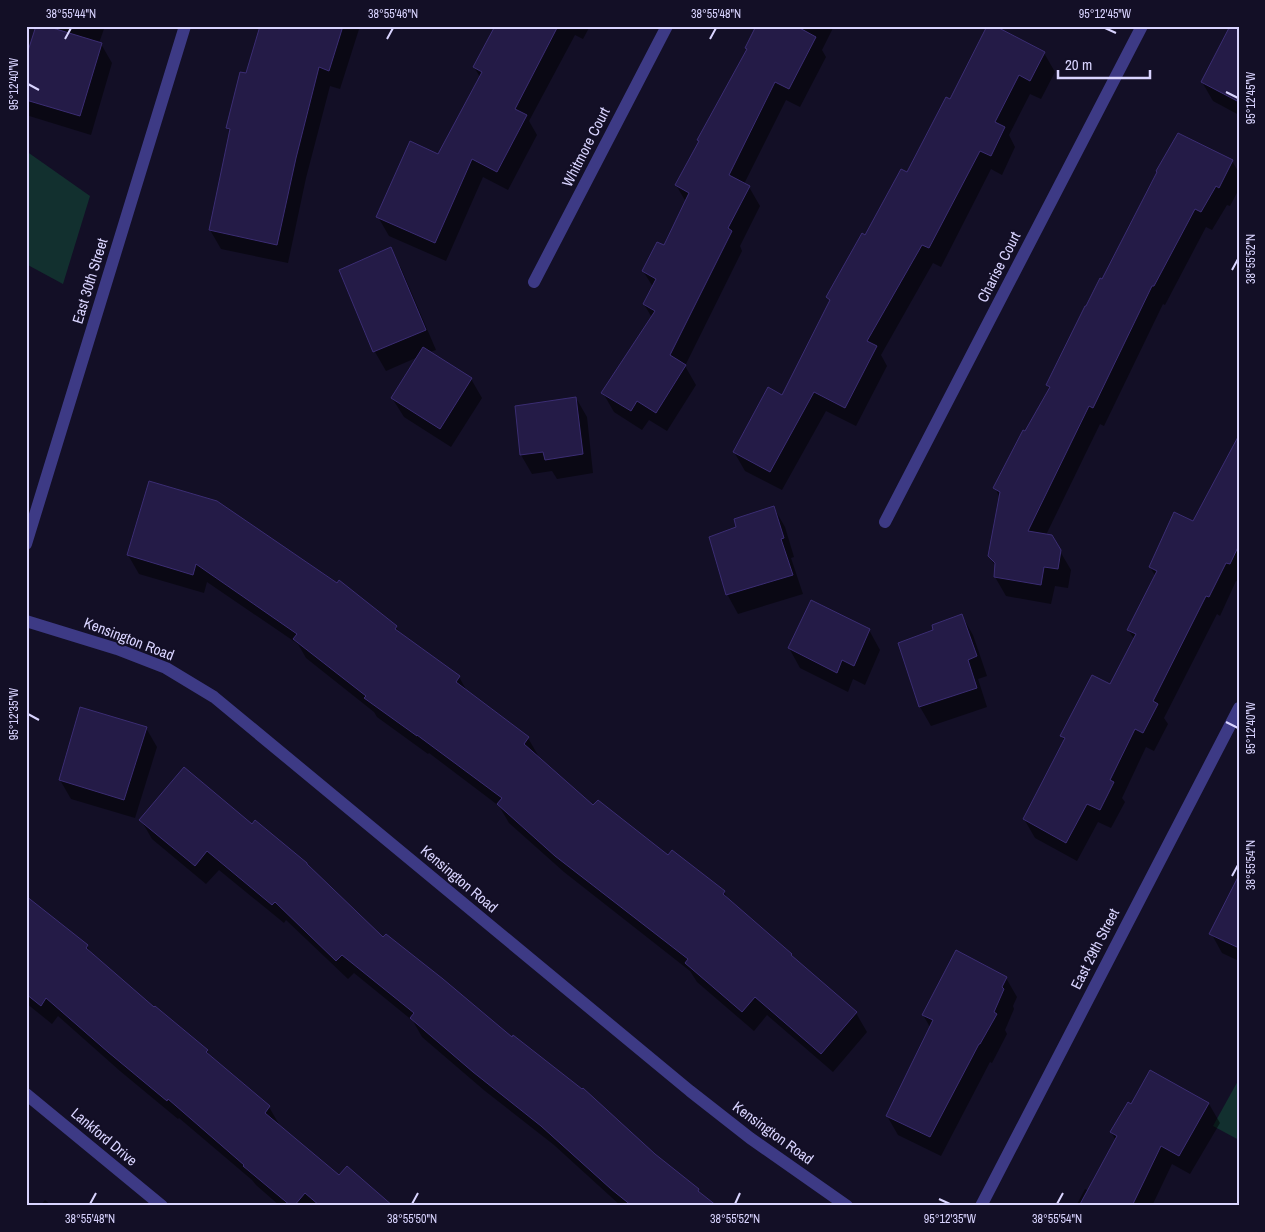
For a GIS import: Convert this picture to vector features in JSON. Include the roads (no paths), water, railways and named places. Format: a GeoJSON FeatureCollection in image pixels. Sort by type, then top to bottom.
{"type":"FeatureCollection","features":[{"type":"Feature","properties":{"kind":"street","name":"East 30th Street"},"geometry":{"type":"LineString","coordinates":[[26,544],[185,26]]}},
{"type":"Feature","properties":{"kind":"street","name":"Whitmore Court"},"geometry":{"type":"LineString","coordinates":[[534,282],[667,26]]}},
{"type":"Feature","properties":{"kind":"street","name":"Charise Court"},"geometry":{"type":"LineString","coordinates":[[885,522],[1142,26]]}},
{"type":"Feature","properties":{"kind":"street","name":"Kensington Road"},"geometry":{"type":"LineString","coordinates":[[26,621],[117,648],[166,668],[214,697],[690,1091],[750,1138],[847,1206]]}},
{"type":"Feature","properties":{"kind":"street","name":"East 29th Street"},"geometry":{"type":"LineString","coordinates":[[981,1206],[1239,708]]}},
{"type":"Feature","properties":{"kind":"street","name":"Lankford Drive"},"geometry":{"type":"LineString","coordinates":[[26,1094],[162,1206]]}}]}
